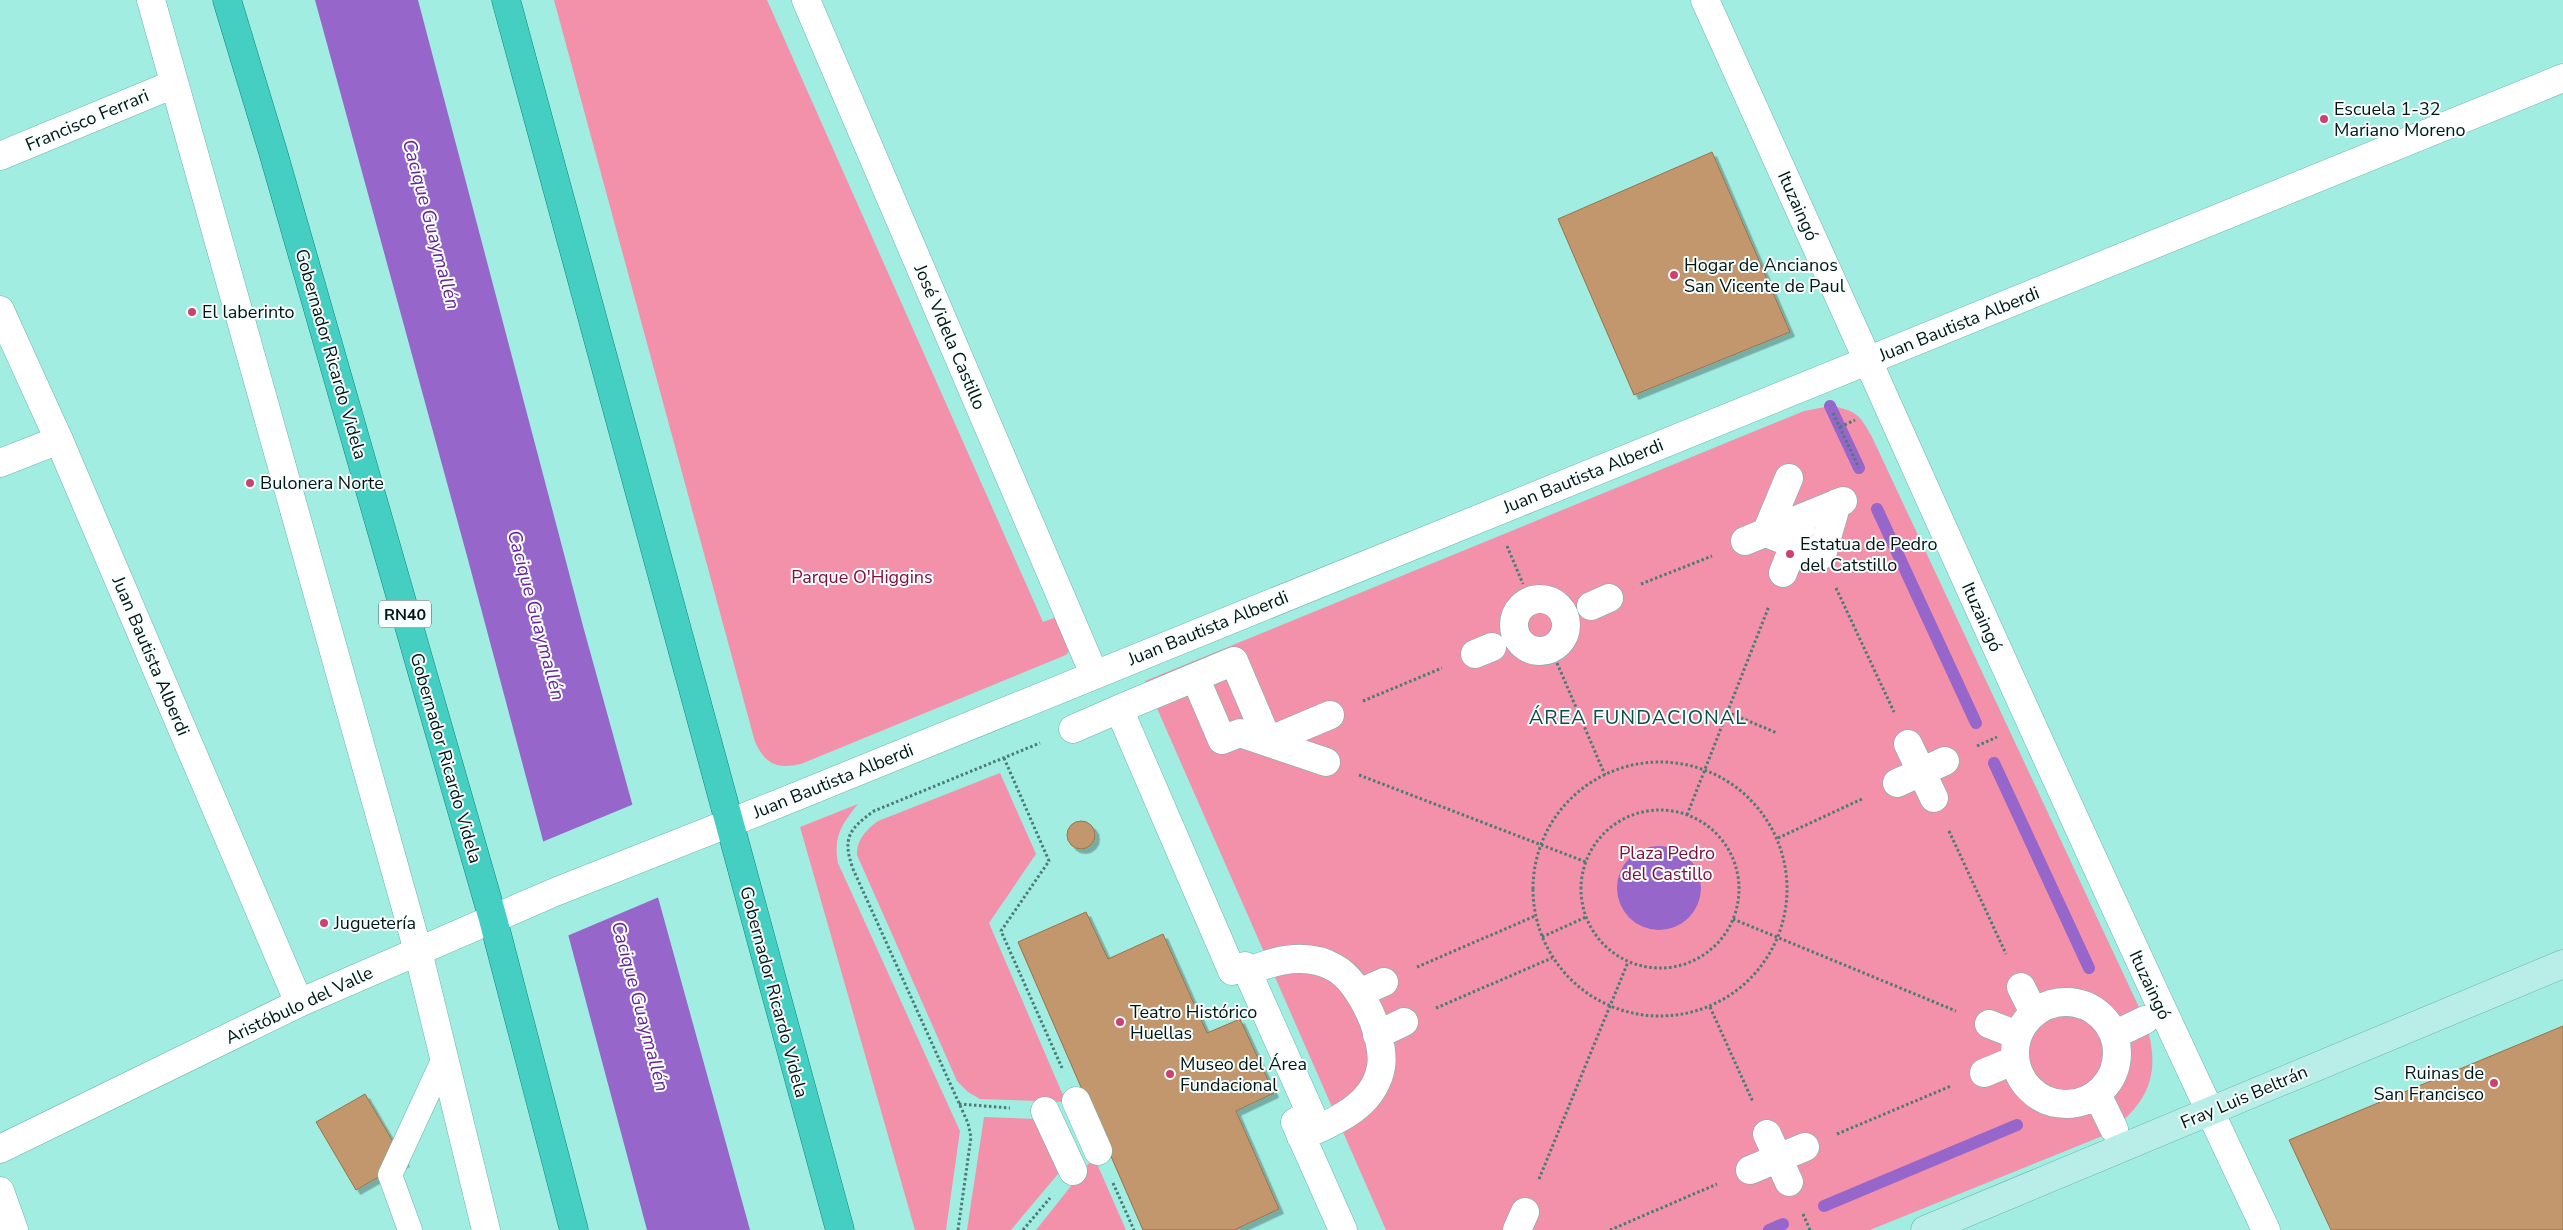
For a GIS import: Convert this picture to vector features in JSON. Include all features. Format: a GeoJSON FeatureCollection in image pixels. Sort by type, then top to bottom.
{"type":"FeatureCollection","features":[{"type":"Feature","properties":{"kind":"highway","name":"Gobernador Ricardo Videla"},"geometry":{"type":"LineString","coordinates":[[227,0],[257,96],[492,919],[574,1230]]}},
{"type":"Feature","properties":{"kind":"highway","name":"Gobernador Ricardo Videla"},"geometry":{"type":"LineString","coordinates":[[506,0],[728,824],[840,1230]]}},
{"type":"Feature","properties":{"kind":"main road","name":"Fray Luis Beltrán"},"geometry":{"type":"LineString","coordinates":[[1924,1230],[2563,964]]}},
{"type":"Feature","properties":{"kind":"street"},"geometry":{"type":"LineString","coordinates":[[151,0],[418,951],[486,1230]]}},
{"type":"Feature","properties":{"kind":"street","name":"José Videla Castillo"},"geometry":{"type":"LineString","coordinates":[[806,0],[1094,674]]}},
{"type":"Feature","properties":{"kind":"street","name":"Ituzaingó"},"geometry":{"type":"LineString","coordinates":[[1705,0],[2034,731],[2266,1230]]}},
{"type":"Feature","properties":{"kind":"street","name":"Juan Bautista Alberdi"},"geometry":{"type":"LineString","coordinates":[[604,874],[2563,78]]}},
{"type":"Feature","properties":{"kind":"street","name":"Francisco Ferrari"},"geometry":{"type":"LineString","coordinates":[[0,156],[174,84]]}},
{"type":"Feature","properties":{"kind":"street","name":"Juan Bautista Alberdi"},"geometry":{"type":"LineString","coordinates":[[0,310],[59,440],[299,1003]]}},
{"type":"Feature","properties":{"kind":"street"},"geometry":{"type":"LineString","coordinates":[[0,463],[59,440]]}},
{"type":"Feature","properties":{"kind":"street"},"geometry":{"type":"LineString","coordinates":[[1756,537],[1787,475],[1824,562]]}},
{"type":"Feature","properties":{"kind":"street"},"geometry":{"type":"LineString","coordinates":[[1756,537],[1840,502],[1824,562]]}},
{"type":"Feature","properties":{"kind":"street"},"geometry":{"type":"LineString","coordinates":[[1783,573],[1805,516]]}},
{"type":"Feature","properties":{"kind":"street"},"geometry":{"type":"LineString","coordinates":[[1756,537],[1794,544],[1824,562]]}},
{"type":"Feature","properties":{"kind":"street"},"geometry":{"type":"LineString","coordinates":[[1527,592],[1555,602],[1586,607],[1566,634],[1554,656],[1523,645],[1496,645],[1514,622],[1516,613],[1527,592]]}},
{"type":"Feature","properties":{"kind":"street"},"geometry":{"type":"LineString","coordinates":[[1073,729],[1103,710],[1234,661],[1268,741]]}},
{"type":"Feature","properties":{"kind":"street"},"geometry":{"type":"LineString","coordinates":[[1195,677],[1222,740],[1240,733],[1326,762]]}},
{"type":"Feature","properties":{"kind":"street"},"geometry":{"type":"LineString","coordinates":[[1103,710],[1232,971],[1245,966],[1248,972],[1311,1114],[1295,1122],[1343,1230]]}},
{"type":"Feature","properties":{"kind":"street"},"geometry":{"type":"LineString","coordinates":[[1256,713],[1304,726]]}},
{"type":"Feature","properties":{"kind":"street"},"geometry":{"type":"LineString","coordinates":[[1268,741],[1330,715]]}},
{"type":"Feature","properties":{"kind":"street"},"geometry":{"type":"LineString","coordinates":[[1908,744],[1933,766],[1934,798]]}},
{"type":"Feature","properties":{"kind":"street"},"geometry":{"type":"LineString","coordinates":[[1897,783],[1933,766]]}},
{"type":"Feature","properties":{"kind":"street","name":"Aristóbulo del Valle"},"geometry":{"type":"LineString","coordinates":[[0,1150],[299,1003],[492,919],[604,874]]}},
{"type":"Feature","properties":{"kind":"street"},"geometry":{"type":"LineString","coordinates":[[1248,972],[1279,961],[1299,959],[1335,967],[1348,977],[1359,993],[1377,1035],[1381,1051],[1381,1068],[1375,1084],[1364,1100],[1337,1120],[1301,1137]]}},
{"type":"Feature","properties":{"kind":"street"},"geometry":{"type":"LineString","coordinates":[[1359,993],[1384,982]]}},
{"type":"Feature","properties":{"kind":"street"},"geometry":{"type":"LineString","coordinates":[[2021,987],[2034,1013]]}},
{"type":"Feature","properties":{"kind":"street"},"geometry":{"type":"LineString","coordinates":[[2072,1002],[2089,1006],[2103,1017],[2114,1035],[2117,1048],[2116,1066],[2109,1080],[2097,1094],[2084,1101],[2068,1104],[2051,1103],[2036,1096],[2024,1084],[2017,1070],[2016,1048],[2025,1022],[2034,1013],[2054,1003],[2072,1002]]}},
{"type":"Feature","properties":{"kind":"street"},"geometry":{"type":"LineString","coordinates":[[2114,1035],[2146,1020]]}},
{"type":"Feature","properties":{"kind":"street"},"geometry":{"type":"LineString","coordinates":[[1377,1035],[1404,1022]]}},
{"type":"Feature","properties":{"kind":"street"},"geometry":{"type":"LineString","coordinates":[[1989,1024],[2016,1048]]}},
{"type":"Feature","properties":{"kind":"street"},"geometry":{"type":"LineString","coordinates":[[1984,1073],[2016,1048]]}},
{"type":"Feature","properties":{"kind":"street"},"geometry":{"type":"LineString","coordinates":[[2097,1094],[2114,1129]]}},
{"type":"Feature","properties":{"kind":"street"},"geometry":{"type":"LineString","coordinates":[[1079,1107],[1096,1147],[1070,1174],[1040,1110],[1079,1107]]}},
{"type":"Feature","properties":{"kind":"street"},"geometry":{"type":"LineString","coordinates":[[1767,1134],[1783,1170]]}},
{"type":"Feature","properties":{"kind":"street"},"geometry":{"type":"LineString","coordinates":[[1750,1170],[1783,1170],[1805,1147]]}},
{"type":"Feature","properties":{"kind":"street"},"geometry":{"type":"LineString","coordinates":[[0,1191],[14,1230]]}},
{"type":"Feature","properties":{"kind":"lane"},"geometry":{"type":"LineString","coordinates":[[410,1230],[390,1175],[444,1056]]}},
{"type":"Feature","properties":{"kind":"path"},"geometry":{"type":"LineString","coordinates":[[1830,406],[1860,472]]}},
{"type":"Feature","properties":{"kind":"path"},"geometry":{"type":"LineString","coordinates":[[1840,427],[1860,418]]}},
{"type":"Feature","properties":{"kind":"path"},"geometry":{"type":"LineString","coordinates":[[1586,607],[1756,537]]}},
{"type":"Feature","properties":{"kind":"path"},"geometry":{"type":"LineString","coordinates":[[1505,543],[1527,592]]}},
{"type":"Feature","properties":{"kind":"path"},"geometry":{"type":"LineString","coordinates":[[1824,562],[1908,744]]}},
{"type":"Feature","properties":{"kind":"path"},"geometry":{"type":"LineString","coordinates":[[1687,815],[1783,573]]}},
{"type":"Feature","properties":{"kind":"path"},"geometry":{"type":"LineString","coordinates":[[1330,715],[1496,645]]}},
{"type":"Feature","properties":{"kind":"path"},"geometry":{"type":"LineString","coordinates":[[1554,656],[1605,775]]}},
{"type":"Feature","properties":{"kind":"path"},"geometry":{"type":"LineString","coordinates":[[1727,712],[1777,733]]}},
{"type":"Feature","properties":{"kind":"path"},"geometry":{"type":"LineString","coordinates":[[958,1230],[971,1136],[959,1104],[853,869],[847,851],[849,834],[858,822],[874,811],[1073,729]]}},
{"type":"Feature","properties":{"kind":"path"},"geometry":{"type":"LineString","coordinates":[[1004,758],[1049,861],[1002,931],[1079,1107]]}},
{"type":"Feature","properties":{"kind":"path"},"geometry":{"type":"LineString","coordinates":[[1326,762],[1586,862]]}},
{"type":"Feature","properties":{"kind":"path"},"geometry":{"type":"LineString","coordinates":[[1654,762],[1678,763],[1705,770],[1727,780],[1748,796],[1765,816],[1778,838],[1786,863],[1788,888],[1786,913],[1779,937],[1767,960],[1751,979],[1732,995],[1710,1007],[1684,1015],[1658,1017],[1632,1014],[1610,1006],[1586,994],[1567,977],[1552,958],[1542,937],[1535,916],[1533,880],[1541,845],[1549,827],[1573,797],[1588,784],[1605,775],[1629,766],[1654,762]]}},
{"type":"Feature","properties":{"kind":"path"},"geometry":{"type":"LineString","coordinates":[[1778,838],[1897,783]]}},
{"type":"Feature","properties":{"kind":"path"},"geometry":{"type":"LineString","coordinates":[[1934,798],[2021,987]]}},
{"type":"Feature","properties":{"kind":"path"},"geometry":{"type":"LineString","coordinates":[[1650,811],[1669,811],[1687,815],[1704,823],[1719,836],[1730,851],[1740,888],[1733,919],[1718,943],[1694,961],[1664,968],[1650,968],[1628,962],[1608,950],[1598,939],[1586,917],[1580,890],[1586,862],[1589,853],[1600,837],[1614,824],[1631,816],[1650,811]]}},
{"type":"Feature","properties":{"kind":"path"},"geometry":{"type":"LineString","coordinates":[[1384,982],[1535,916]]}},
{"type":"Feature","properties":{"kind":"path"},"geometry":{"type":"LineString","coordinates":[[1542,937],[1586,917]]}},
{"type":"Feature","properties":{"kind":"path"},"geometry":{"type":"LineString","coordinates":[[1733,919],[1989,1024]]}},
{"type":"Feature","properties":{"kind":"path"},"geometry":{"type":"LineString","coordinates":[[1404,1022],[1552,958]]}},
{"type":"Feature","properties":{"kind":"path"},"geometry":{"type":"LineString","coordinates":[[1521,1221],[1628,962]]}},
{"type":"Feature","properties":{"kind":"path"},"geometry":{"type":"LineString","coordinates":[[1710,1007],[1767,1134]]}},
{"type":"Feature","properties":{"kind":"path"},"geometry":{"type":"LineString","coordinates":[[1805,1147],[1984,1073]]}},
{"type":"Feature","properties":{"kind":"path"},"geometry":{"type":"LineString","coordinates":[[959,1104],[1040,1110]]}},
{"type":"Feature","properties":{"kind":"path"},"geometry":{"type":"LineString","coordinates":[[1096,1147],[1134,1230]]}},
{"type":"Feature","properties":{"kind":"path"},"geometry":{"type":"LineString","coordinates":[[1610,1230],[1750,1170]]}},
{"type":"Feature","properties":{"kind":"path"},"geometry":{"type":"LineString","coordinates":[[1023,1230],[1070,1174]]}},
{"type":"Feature","properties":{"kind":"green space","name":"Parque O'Higgins"},"geometry":{"type":"Polygon","coordinates":[[[554,0],[767,0],[1043,622],[1059,616],[1070,650],[1066,655],[801,764],[785,766],[773,764],[763,756],[755,742],[554,0]]]}},
{"type":"Feature","properties":{"kind":"green space","name":"Plaza Pedro del Castillo"},"geometry":{"type":"Polygon","coordinates":[[[1830,406],[1852,412],[1864,423],[1872,437],[2145,1020],[2150,1039],[2152,1071],[2142,1099],[2133,1111],[2105,1135],[1870,1230],[1386,1230],[1145,681],[1804,411],[1830,406]]]}},
{"type":"Feature","properties":{"kind":"green space"},"geometry":{"type":"Polygon","coordinates":[[[1000,773],[1036,854],[989,923],[1066,1102],[980,1099],[968,1092],[957,1081],[857,855],[858,844],[863,835],[878,821],[1000,773]]]}},
{"type":"Feature","properties":{"kind":"green space"},"geometry":{"type":"Polygon","coordinates":[[[858,804],[840,831],[837,845],[838,863],[960,1131],[946,1230],[915,1230],[800,827],[858,804]]]}},
{"type":"Feature","properties":{"kind":"green space"},"geometry":{"type":"Polygon","coordinates":[[[984,1117],[1039,1119],[1063,1168],[1011,1230],[967,1230],[984,1117]]]}},
{"type":"Feature","properties":{"kind":"green space"},"geometry":{"type":"Polygon","coordinates":[[[1094,1157],[1126,1230],[1036,1230],[1094,1157]]]}},
{"type":"Feature","properties":{"kind":"water","name":"Cacique Guaymallén"},"geometry":{"type":"Polygon","coordinates":[[[315,0],[418,0],[583,626],[750,1230],[647,1230],[467,556],[315,0]]]}},
{"type":"Feature","properties":{"kind":"water"},"geometry":{"type":"Polygon","coordinates":[[[1659,846],[1675,849],[1689,858],[1698,872],[1701,888],[1698,904],[1689,918],[1675,927],[1659,930],[1643,927],[1629,918],[1620,904],[1617,888],[1620,872],[1629,858],[1643,849],[1659,846]]]}},
{"type":"Feature","properties":{"kind":"pier"},"geometry":{"type":"Polygon","coordinates":[[[634,804],[659,897],[567,936],[542,842],[634,804]]]}},
{"type":"Feature","properties":{"kind":"building","name":"Hogar de Ancianos San Vicente de Paul"},"geometry":{"type":"Polygon","coordinates":[[[1712,152],[1790,332],[1634,395],[1558,219],[1712,152]]]}},
{"type":"Feature","properties":{"kind":"building"},"geometry":{"type":"Polygon","coordinates":[[[1081,821],[1091,825],[1095,835],[1091,845],[1081,849],[1071,845],[1067,835],[1071,825],[1081,821]]]}},
{"type":"Feature","properties":{"kind":"building","name":"Museo del Área Fundacional"},"geometry":{"type":"Polygon","coordinates":[[[1086,912],[1108,959],[1163,934],[1207,1033],[1240,1019],[1274,1093],[1236,1111],[1279,1209],[1234,1230],[1143,1230],[1018,942],[1086,912]]]}},
{"type":"Feature","properties":{"kind":"building","name":"Ruinas de San Francisco"},"geometry":{"type":"Polygon","coordinates":[[[2563,1026],[2563,1230],[2331,1230],[2289,1140],[2563,1026]]]}},
{"type":"Feature","properties":{"kind":"building"},"geometry":{"type":"Polygon","coordinates":[[[365,1094],[405,1162],[356,1190],[316,1122],[365,1094]]]}},
{"type":"Feature","properties":{"kind":"waterway"},"geometry":{"type":"LineString","coordinates":[[1830,406],[1859,468]]}},
{"type":"Feature","properties":{"kind":"waterway"},"geometry":{"type":"LineString","coordinates":[[1877,509],[1976,723]]}},
{"type":"Feature","properties":{"kind":"waterway"},"geometry":{"type":"LineString","coordinates":[[1994,763],[2089,968]]}},
{"type":"Feature","properties":{"kind":"waterway"},"geometry":{"type":"LineString","coordinates":[[1824,1206],[2017,1125]]}},
{"type":"Feature","properties":{"kind":"waterway"},"geometry":{"type":"LineString","coordinates":[[1769,1230],[1783,1224]]}},
{"type":"Feature","properties":{"kind":"place","name":"Escuela 1-32 Mariano Moreno"},"geometry":{"type":"Point","coordinates":[2324,119]}},
{"type":"Feature","properties":{"kind":"place","name":"Hogar de Ancianos San Vicente de Paul"},"geometry":{"type":"Point","coordinates":[1674,275]}},
{"type":"Feature","properties":{"kind":"place","name":"El laberinto"},"geometry":{"type":"Point","coordinates":[192,312]}},
{"type":"Feature","properties":{"kind":"place","name":"Bulonera Norte"},"geometry":{"type":"Point","coordinates":[250,483]}},
{"type":"Feature","properties":{"kind":"place","name":"Estatua de Pedro del Catstillo"},"geometry":{"type":"Point","coordinates":[1790,554]}},
{"type":"Feature","properties":{"kind":"place","name":"Juguetería"},"geometry":{"type":"Point","coordinates":[324,923]}},
{"type":"Feature","properties":{"kind":"place","name":"Teatro Histórico Huellas"},"geometry":{"type":"Point","coordinates":[1120,1022]}},
{"type":"Feature","properties":{"kind":"place","name":"Museo del Área Fundacional"},"geometry":{"type":"Point","coordinates":[1170,1074]}},
{"type":"Feature","properties":{"kind":"place","name":"Ruinas de San Francisco"},"geometry":{"type":"Point","coordinates":[2494,1083]}},
{"type":"Feature","properties":{"kind":"district","name":"ÁREA FUNDACIONAL"},"geometry":{"type":"Point","coordinates":[1638,717]}}]}
